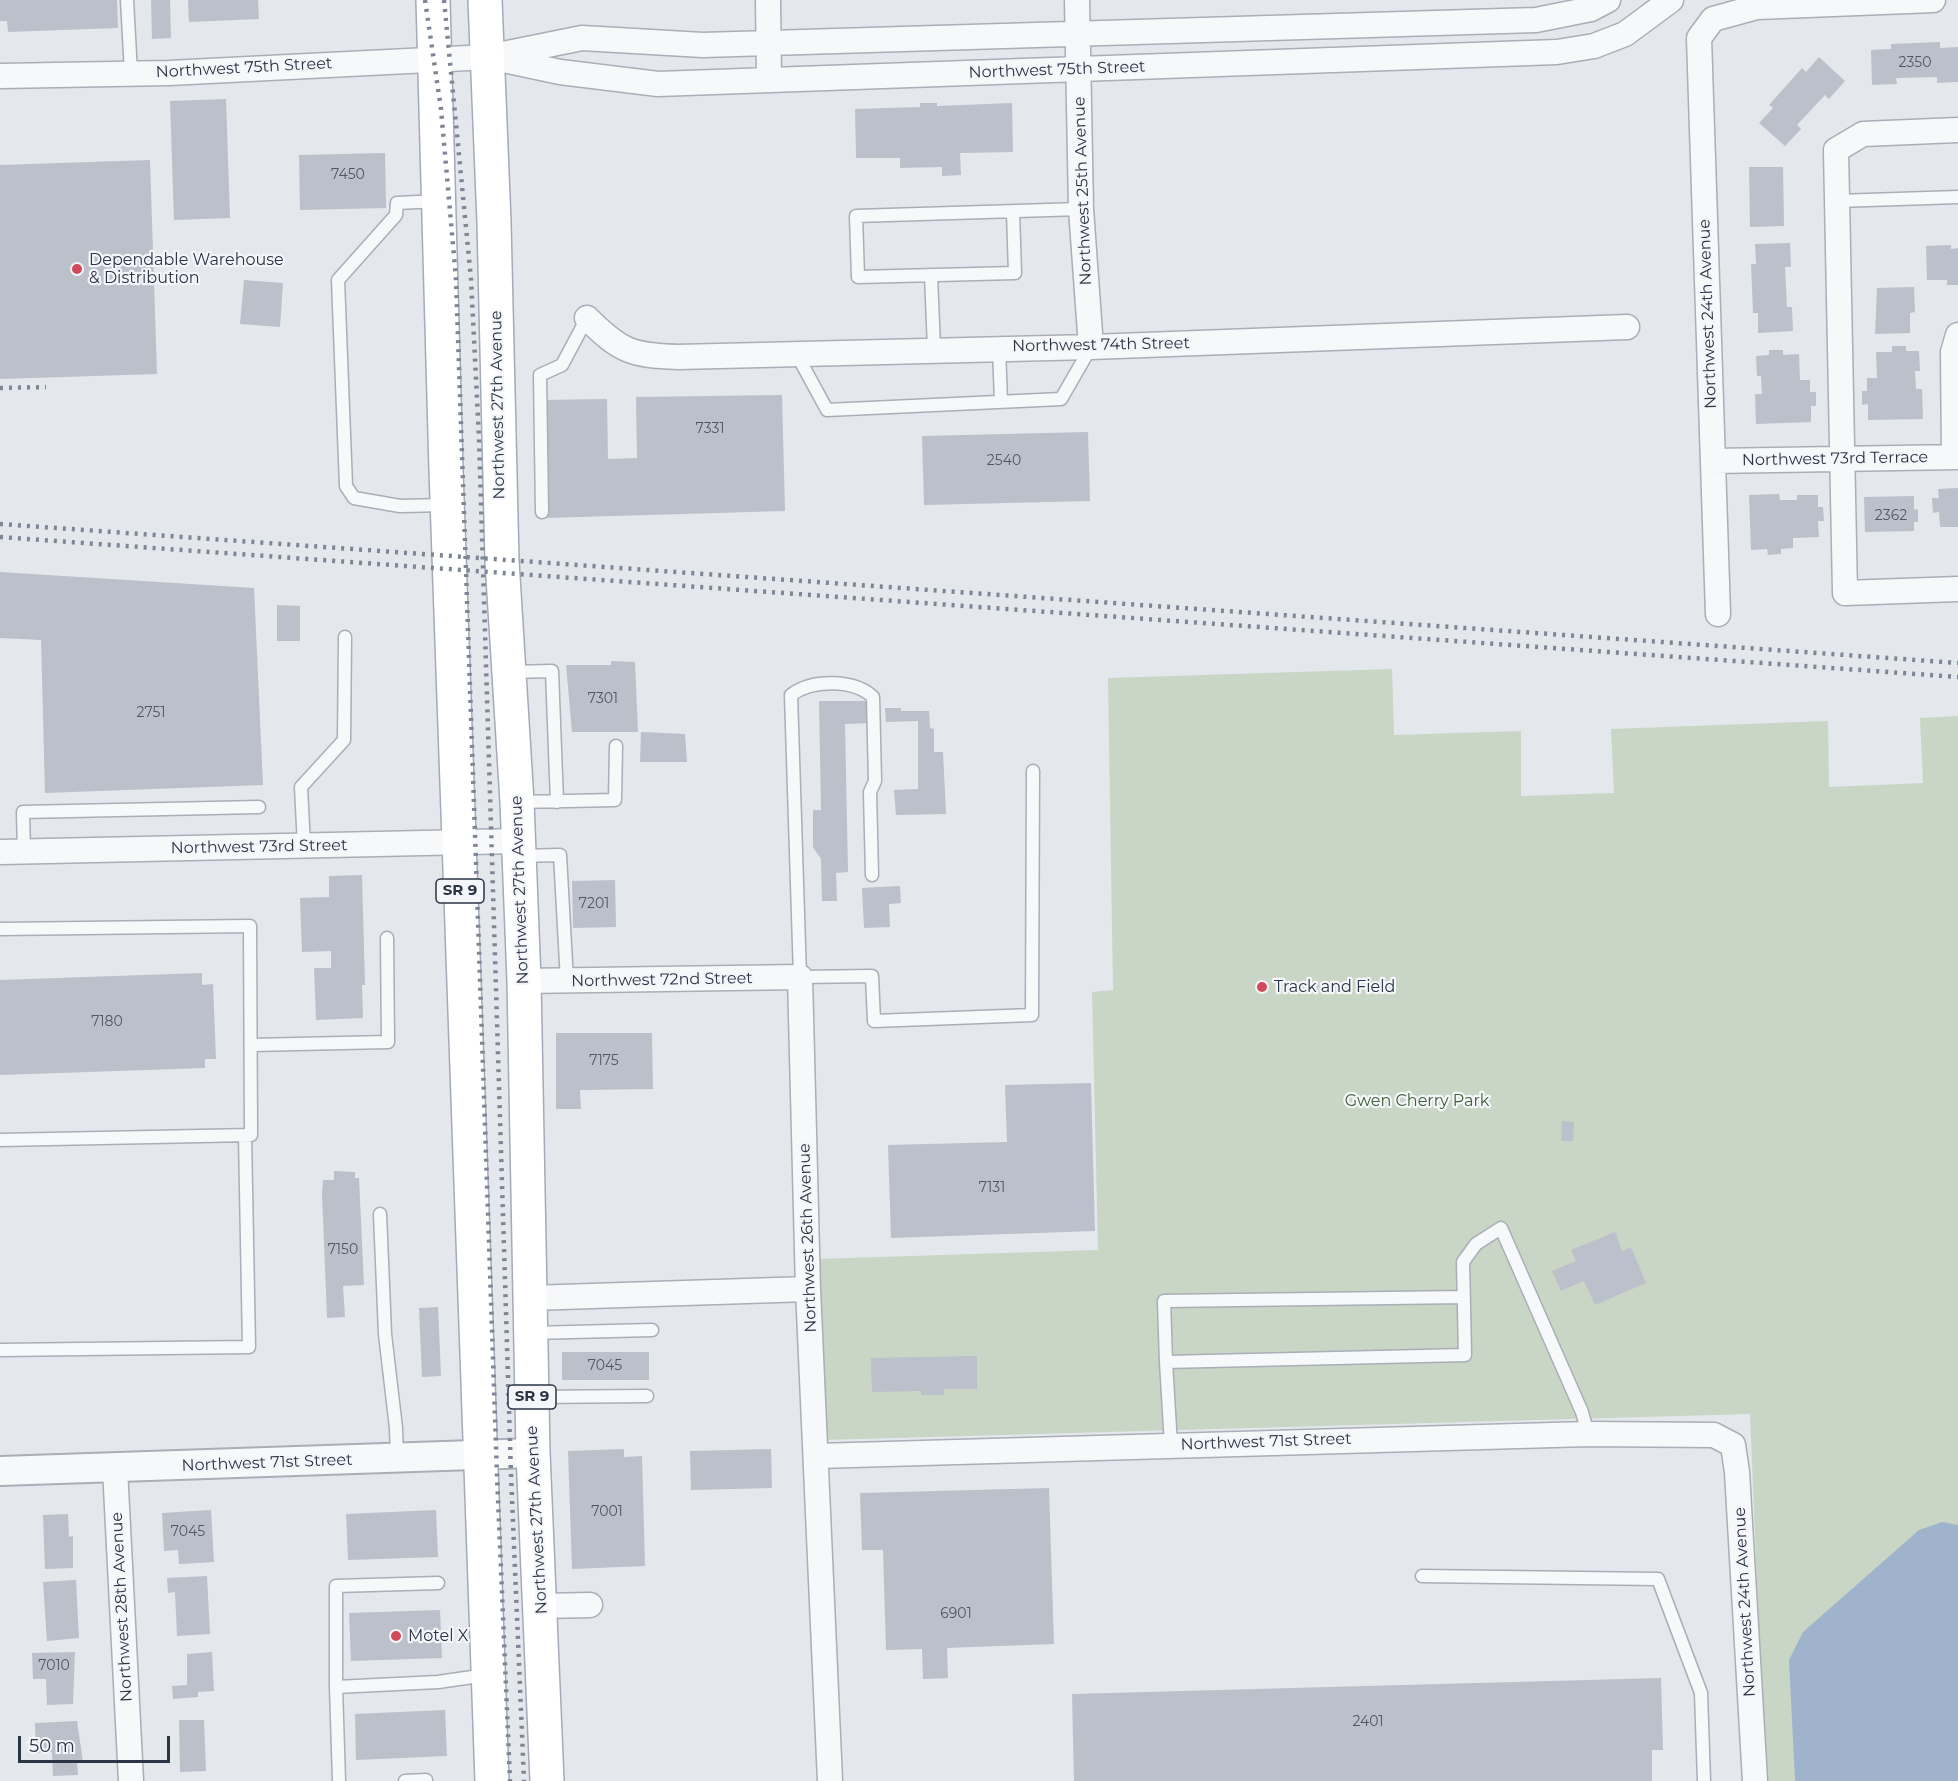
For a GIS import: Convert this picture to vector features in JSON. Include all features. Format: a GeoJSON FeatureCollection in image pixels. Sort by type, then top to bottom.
{"type":"FeatureCollection","features":[{"type":"Feature","properties":{"kind":"main road","name":"SR 9"},"geometry":{"type":"LineString","coordinates":[[433,0],[447,505],[492,1781]]}},
{"type":"Feature","properties":{"kind":"main road","name":"Northwest 27th Avenue"},"geometry":{"type":"LineString","coordinates":[[486,0],[498,452],[524,981],[533,1453],[542,1606],[547,1781]]}},
{"type":"Feature","properties":{"kind":"street"},"geometry":{"type":"LineString","coordinates":[[768,0],[769,80]]}},
{"type":"Feature","properties":{"kind":"street","name":"Northwest 25th Avenue"},"geometry":{"type":"LineString","coordinates":[[1077,0],[1081,209],[1091,347]]}},
{"type":"Feature","properties":{"kind":"street","name":"Northwest 75th Street"},"geometry":{"type":"LineString","coordinates":[[0,76],[131,73],[435,57],[488,57],[582,38],[704,45],[1536,20],[1591,9],[1608,0]]}},
{"type":"Feature","properties":{"kind":"street","name":"Northwest 75th Street"},"geometry":{"type":"LineString","coordinates":[[488,57],[560,72],[658,84],[1557,52],[1594,46],[1625,34],[1671,0]]}},
{"type":"Feature","properties":{"kind":"street","name":"Northwest 24th Avenue"},"geometry":{"type":"LineString","coordinates":[[1718,614],[1699,38],[1713,19],[1757,7],[1933,0]]}},
{"type":"Feature","properties":{"kind":"street"},"geometry":{"type":"LineString","coordinates":[[1416,24],[1416,57]]}},
{"type":"Feature","properties":{"kind":"street"},"geometry":{"type":"LineString","coordinates":[[1255,28],[1257,63]]}},
{"type":"Feature","properties":{"kind":"street"},"geometry":{"type":"LineString","coordinates":[[916,39],[918,75]]}},
{"type":"Feature","properties":{"kind":"street"},"geometry":{"type":"LineString","coordinates":[[1958,130],[1863,134],[1836,150],[1845,593],[1958,589]]}},
{"type":"Feature","properties":{"kind":"street","name":"Northwest 74th Street"},"geometry":{"type":"LineString","coordinates":[[587,318],[611,342],[637,354],[678,357],[934,349],[1091,347],[1627,327]]}},
{"type":"Feature","properties":{"kind":"street"},"geometry":{"type":"LineString","coordinates":[[1956,457],[1953,352],[1958,335]]}},
{"type":"Feature","properties":{"kind":"street","name":"Northwest 73rd Terrace"},"geometry":{"type":"LineString","coordinates":[[1713,461],[1956,457]]}},
{"type":"Feature","properties":{"kind":"street","name":"Northwest 73rd Street"},"geometry":{"type":"LineString","coordinates":[[0,852],[459,843],[519,848]]}},
{"type":"Feature","properties":{"kind":"street","name":"Northwest 72nd Street"},"geometry":{"type":"LineString","coordinates":[[524,981],[800,977]]}},
{"type":"Feature","properties":{"kind":"street","name":"Northwest 26th Avenue"},"geometry":{"type":"LineString","coordinates":[[800,977],[808,1289],[830,1781]]}},
{"type":"Feature","properties":{"kind":"street"},"geometry":{"type":"LineString","coordinates":[[530,1298],[808,1289]]}},
{"type":"Feature","properties":{"kind":"street","name":"Northwest 71st Street"},"geometry":{"type":"LineString","coordinates":[[817,1456],[1588,1434],[1714,1435]]}},
{"type":"Feature","properties":{"kind":"street","name":"Northwest 24th Avenue"},"geometry":{"type":"LineString","coordinates":[[1714,1435],[1733,1445],[1737,1472],[1755,1781]]}},
{"type":"Feature","properties":{"kind":"street","name":"Northwest 71st Street"},"geometry":{"type":"LineString","coordinates":[[0,1471],[533,1453]]}},
{"type":"Feature","properties":{"kind":"street","name":"Northwest 28th Avenue"},"geometry":{"type":"LineString","coordinates":[[114,1468],[131,1781]]}},
{"type":"Feature","properties":{"kind":"street"},"geometry":{"type":"LineString","coordinates":[[542,1606],[590,1605]]}},
{"type":"Feature","properties":{"kind":"lane"},"geometry":{"type":"LineString","coordinates":[[127,0],[131,73]]}},
{"type":"Feature","properties":{"kind":"lane"},"geometry":{"type":"LineString","coordinates":[[1837,201],[1958,197]]}},
{"type":"Feature","properties":{"kind":"lane"},"geometry":{"type":"LineString","coordinates":[[438,201],[397,203],[396,215],[338,280],[346,486],[354,498],[400,506],[447,505]]}},
{"type":"Feature","properties":{"kind":"lane"},"geometry":{"type":"LineString","coordinates":[[1012,212],[1015,273],[858,278],[856,216],[1081,209]]}},
{"type":"Feature","properties":{"kind":"lane"},"geometry":{"type":"LineString","coordinates":[[932,275],[934,349]]}},
{"type":"Feature","properties":{"kind":"lane"},"geometry":{"type":"LineString","coordinates":[[542,512],[540,375],[562,365],[587,318]]}},
{"type":"Feature","properties":{"kind":"lane"},"geometry":{"type":"LineString","coordinates":[[796,353],[827,410],[1061,399],[1091,347]]}},
{"type":"Feature","properties":{"kind":"lane"},"geometry":{"type":"LineString","coordinates":[[999,348],[1001,402]]}},
{"type":"Feature","properties":{"kind":"lane"},"geometry":{"type":"LineString","coordinates":[[304,846],[301,787],[344,740],[345,637]]}},
{"type":"Feature","properties":{"kind":"lane"},"geometry":{"type":"LineString","coordinates":[[509,672],[552,671],[556,801]]}},
{"type":"Feature","properties":{"kind":"lane","name":"Northwest 26th Avenue"},"geometry":{"type":"LineString","coordinates":[[800,977],[791,695],[801,687],[821,684],[866,690],[873,697],[875,781],[870,792],[872,875]]}},
{"type":"Feature","properties":{"kind":"lane"},"geometry":{"type":"LineString","coordinates":[[517,802],[615,800],[616,746]]}},
{"type":"Feature","properties":{"kind":"lane"},"geometry":{"type":"LineString","coordinates":[[800,977],[872,976],[874,1021],[1032,1015],[1033,771]]}},
{"type":"Feature","properties":{"kind":"lane"},"geometry":{"type":"LineString","coordinates":[[24,852],[23,812],[259,807]]}},
{"type":"Feature","properties":{"kind":"lane"},"geometry":{"type":"LineString","coordinates":[[519,848],[560,855],[567,981]]}},
{"type":"Feature","properties":{"kind":"lane"},"geometry":{"type":"LineString","coordinates":[[0,929],[250,926],[251,1045],[251,1135],[0,1140]]}},
{"type":"Feature","properties":{"kind":"lane"},"geometry":{"type":"LineString","coordinates":[[251,1045],[388,1042],[387,938]]}},
{"type":"Feature","properties":{"kind":"lane"},"geometry":{"type":"LineString","coordinates":[[0,1350],[249,1347],[245,1135]]}},
{"type":"Feature","properties":{"kind":"lane"},"geometry":{"type":"LineString","coordinates":[[380,1214],[385,1334],[396,1428],[397,1458]]}},
{"type":"Feature","properties":{"kind":"lane"},"geometry":{"type":"LineString","coordinates":[[1166,1362],[1465,1355],[1463,1262],[1476,1244],[1501,1228],[1582,1412],[1588,1434]]}},
{"type":"Feature","properties":{"kind":"lane"},"geometry":{"type":"LineString","coordinates":[[1171,1445],[1164,1301],[1464,1297]]}},
{"type":"Feature","properties":{"kind":"lane"},"geometry":{"type":"LineString","coordinates":[[530,1333],[652,1330]]}},
{"type":"Feature","properties":{"kind":"lane"},"geometry":{"type":"LineString","coordinates":[[532,1397],[647,1396]]}},
{"type":"Feature","properties":{"kind":"lane"},"geometry":{"type":"LineString","coordinates":[[1422,1576],[1658,1579],[1701,1693],[1704,1781]]}},
{"type":"Feature","properties":{"kind":"lane"},"geometry":{"type":"LineString","coordinates":[[339,1781],[336,1586],[438,1582]]}},
{"type":"Feature","properties":{"kind":"lane"},"geometry":{"type":"LineString","coordinates":[[336,1687],[438,1682],[487,1675]]}},
{"type":"Feature","properties":{"kind":"lane"},"geometry":{"type":"LineString","coordinates":[[405,1781],[426,1780]]}},
{"type":"Feature","properties":{"kind":"green space","name":"Gwen Cherry Park"},"geometry":{"type":"Polygon","coordinates":[[[1392,669],[1394,735],[1521,731],[1521,796],[1614,793],[1611,729],[1828,721],[1829,787],[1923,783],[1920,718],[1958,716],[1958,1781],[1765,1781],[1750,1414],[823,1440],[817,1259],[1098,1250],[1092,992],[1113,990],[1108,678],[1392,669]]]}},
{"type":"Feature","properties":{"kind":"water"},"geometry":{"type":"Polygon","coordinates":[[[1942,1522],[1958,1525],[1958,1781],[1795,1781],[1789,1660],[1803,1632],[1919,1530],[1942,1522]]]}},
{"type":"Feature","properties":{"kind":"building"},"geometry":{"type":"Polygon","coordinates":[[[0,0],[117,0],[118,28],[8,32],[7,21],[0,21],[0,0]]]}},
{"type":"Feature","properties":{"kind":"building"},"geometry":{"type":"Polygon","coordinates":[[[151,0],[170,0],[171,38],[152,39],[151,0]]]}},
{"type":"Feature","properties":{"kind":"building"},"geometry":{"type":"Polygon","coordinates":[[[188,0],[258,0],[259,19],[189,22],[188,0]]]}},
{"type":"Feature","properties":{"kind":"building"},"geometry":{"type":"Polygon","coordinates":[[[1940,42],[1940,48],[1958,47],[1958,82],[1937,83],[1937,77],[1896,78],[1897,84],[1872,85],[1871,50],[1891,49],[1891,44],[1940,42]]]}},
{"type":"Feature","properties":{"kind":"building"},"geometry":{"type":"Polygon","coordinates":[[[1819,57],[1845,81],[1829,99],[1825,95],[1797,125],[1801,129],[1785,146],[1759,123],[1773,108],[1769,105],[1802,68],[1806,72],[1819,57]]]}},
{"type":"Feature","properties":{"kind":"building"},"geometry":{"type":"Polygon","coordinates":[[[226,99],[230,218],[174,220],[170,101],[226,99]]]}},
{"type":"Feature","properties":{"kind":"building"},"geometry":{"type":"Polygon","coordinates":[[[920,103],[937,103],[937,106],[1012,103],[1013,152],[960,153],[961,175],[942,176],[942,167],[900,168],[900,158],[856,158],[855,109],[920,107],[920,103]]]}},
{"type":"Feature","properties":{"kind":"building"},"geometry":{"type":"Polygon","coordinates":[[[385,153],[386,208],[300,210],[299,155],[385,153]]]}},
{"type":"Feature","properties":{"kind":"building","name":"Dependable Warehouse & Distribution"},"geometry":{"type":"Polygon","coordinates":[[[150,160],[157,374],[0,379],[0,165],[150,160]]]}},
{"type":"Feature","properties":{"kind":"building"},"geometry":{"type":"Polygon","coordinates":[[[1749,167],[1783,167],[1784,226],[1750,227],[1749,167]]]}},
{"type":"Feature","properties":{"kind":"building"},"geometry":{"type":"Polygon","coordinates":[[[1790,243],[1791,267],[1785,267],[1787,307],[1792,307],[1793,331],[1758,333],[1758,313],[1753,313],[1751,264],[1756,264],[1755,244],[1790,243]]]}},
{"type":"Feature","properties":{"kind":"building"},"geometry":{"type":"Polygon","coordinates":[[[1951,245],[1951,249],[1958,248],[1958,285],[1947,285],[1947,280],[1927,280],[1926,246],[1951,245]]]}},
{"type":"Feature","properties":{"kind":"building"},"geometry":{"type":"Polygon","coordinates":[[[244,280],[283,283],[280,327],[240,324],[244,280]]]}},
{"type":"Feature","properties":{"kind":"building"},"geometry":{"type":"Polygon","coordinates":[[[1914,287],[1915,312],[1910,313],[1910,333],[1875,334],[1877,288],[1914,287]]]}},
{"type":"Feature","properties":{"kind":"building"},"geometry":{"type":"Polygon","coordinates":[[[1892,346],[1906,346],[1906,351],[1919,351],[1920,371],[1915,371],[1916,389],[1922,389],[1923,419],[1868,420],[1868,404],[1862,405],[1862,391],[1867,391],[1867,378],[1877,378],[1876,352],[1892,352],[1892,346]]]}},
{"type":"Feature","properties":{"kind":"building"},"geometry":{"type":"Polygon","coordinates":[[[1769,350],[1783,350],[1783,355],[1799,354],[1800,380],[1810,380],[1810,392],[1816,392],[1816,406],[1811,406],[1811,422],[1756,424],[1755,394],[1762,394],[1761,376],[1757,376],[1756,356],[1769,355],[1769,350]]]}},
{"type":"Feature","properties":{"kind":"building"},"geometry":{"type":"Polygon","coordinates":[[[782,395],[785,511],[545,518],[543,400],[607,399],[608,459],[637,458],[636,397],[782,395]]]}},
{"type":"Feature","properties":{"kind":"building"},"geometry":{"type":"Polygon","coordinates":[[[1088,432],[1090,501],[924,505],[922,436],[1088,432]]]}},
{"type":"Feature","properties":{"kind":"building"},"geometry":{"type":"Polygon","coordinates":[[[1958,488],[1958,527],[1940,527],[1939,512],[1933,513],[1932,498],[1939,498],[1938,489],[1958,488]]]}},
{"type":"Feature","properties":{"kind":"building"},"geometry":{"type":"Polygon","coordinates":[[[1779,494],[1780,500],[1797,500],[1797,495],[1818,495],[1818,507],[1823,507],[1824,521],[1818,521],[1819,537],[1793,538],[1793,548],[1781,549],[1781,554],[1768,555],[1767,549],[1751,550],[1749,495],[1779,494]]]}},
{"type":"Feature","properties":{"kind":"building"},"geometry":{"type":"Polygon","coordinates":[[[1914,496],[1914,510],[1918,509],[1918,522],[1914,522],[1914,531],[1865,532],[1864,497],[1914,496]]]}},
{"type":"Feature","properties":{"kind":"building"},"geometry":{"type":"Polygon","coordinates":[[[0,572],[254,588],[263,785],[45,793],[41,640],[0,638],[0,572]]]}},
{"type":"Feature","properties":{"kind":"building"},"geometry":{"type":"Polygon","coordinates":[[[277,605],[300,606],[300,641],[277,641],[277,605]]]}},
{"type":"Feature","properties":{"kind":"building"},"geometry":{"type":"Polygon","coordinates":[[[611,661],[635,662],[638,732],[572,732],[566,665],[611,665],[611,661]]]}},
{"type":"Feature","properties":{"kind":"building"},"geometry":{"type":"Polygon","coordinates":[[[819,701],[871,701],[872,723],[845,724],[848,872],[836,873],[837,901],[822,901],[821,859],[813,847],[813,810],[821,810],[819,701]]]}},
{"type":"Feature","properties":{"kind":"building"},"geometry":{"type":"Polygon","coordinates":[[[885,708],[901,708],[901,711],[929,711],[930,728],[934,729],[934,752],[943,752],[946,814],[896,815],[894,790],[918,789],[918,721],[886,722],[885,708]]]}},
{"type":"Feature","properties":{"kind":"building"},"geometry":{"type":"Polygon","coordinates":[[[641,732],[685,734],[687,762],[640,762],[641,732]]]}},
{"type":"Feature","properties":{"kind":"building"},"geometry":{"type":"Polygon","coordinates":[[[362,875],[365,985],[362,985],[363,1018],[316,1020],[314,968],[331,968],[331,951],[302,952],[300,898],[329,897],[329,876],[362,875]]]}},
{"type":"Feature","properties":{"kind":"building"},"geometry":{"type":"Polygon","coordinates":[[[615,880],[616,927],[573,928],[572,881],[615,880]]]}},
{"type":"Feature","properties":{"kind":"building"},"geometry":{"type":"Polygon","coordinates":[[[900,886],[901,903],[889,904],[890,927],[864,928],[862,888],[900,886]]]}},
{"type":"Feature","properties":{"kind":"building"},"geometry":{"type":"Polygon","coordinates":[[[202,973],[202,985],[213,984],[216,1059],[205,1059],[205,1068],[0,1075],[0,980],[202,973]]]}},
{"type":"Feature","properties":{"kind":"building"},"geometry":{"type":"Polygon","coordinates":[[[556,1033],[652,1033],[653,1089],[580,1090],[581,1109],[556,1109],[556,1033]]]}},
{"type":"Feature","properties":{"kind":"building"},"geometry":{"type":"Polygon","coordinates":[[[1091,1083],[1095,1231],[891,1238],[888,1145],[1007,1142],[1005,1085],[1091,1083]]]}},
{"type":"Feature","properties":{"kind":"building"},"geometry":{"type":"Polygon","coordinates":[[[1562,1121],[1574,1122],[1573,1141],[1561,1141],[1562,1121]]]}},
{"type":"Feature","properties":{"kind":"building"},"geometry":{"type":"Polygon","coordinates":[[[334,1171],[355,1172],[355,1178],[359,1178],[364,1285],[343,1286],[345,1317],[327,1318],[322,1194],[323,1180],[334,1180],[334,1171]]]}},
{"type":"Feature","properties":{"kind":"building"},"geometry":{"type":"Polygon","coordinates":[[[1615,1232],[1622,1251],[1631,1247],[1646,1283],[1595,1305],[1584,1281],[1561,1291],[1552,1271],[1576,1261],[1571,1250],[1615,1232]]]}},
{"type":"Feature","properties":{"kind":"building"},"geometry":{"type":"Polygon","coordinates":[[[438,1307],[441,1376],[422,1377],[419,1308],[438,1307]]]}},
{"type":"Feature","properties":{"kind":"building"},"geometry":{"type":"Polygon","coordinates":[[[562,1352],[649,1352],[649,1380],[562,1380],[562,1352]]]}},
{"type":"Feature","properties":{"kind":"building"},"geometry":{"type":"Polygon","coordinates":[[[977,1356],[977,1389],[944,1389],[944,1395],[921,1395],[921,1391],[872,1392],[871,1358],[977,1356]]]}},
{"type":"Feature","properties":{"kind":"building"},"geometry":{"type":"Polygon","coordinates":[[[624,1449],[624,1457],[642,1456],[645,1566],[572,1569],[568,1451],[624,1449]]]}},
{"type":"Feature","properties":{"kind":"building"},"geometry":{"type":"Polygon","coordinates":[[[771,1449],[772,1488],[691,1490],[690,1451],[771,1449]]]}},
{"type":"Feature","properties":{"kind":"building"},"geometry":{"type":"Polygon","coordinates":[[[1049,1488],[1054,1644],[947,1648],[948,1678],[923,1679],[922,1649],[886,1650],[883,1550],[862,1550],[860,1493],[1049,1488]]]}},
{"type":"Feature","properties":{"kind":"building"},"geometry":{"type":"Polygon","coordinates":[[[211,1510],[214,1562],[179,1564],[178,1550],[164,1551],[162,1513],[211,1510]]]}},
{"type":"Feature","properties":{"kind":"building"},"geometry":{"type":"Polygon","coordinates":[[[436,1510],[438,1557],[348,1560],[346,1514],[436,1510]]]}},
{"type":"Feature","properties":{"kind":"building"},"geometry":{"type":"Polygon","coordinates":[[[68,1514],[69,1537],[73,1536],[73,1568],[45,1569],[43,1515],[68,1514]]]}},
{"type":"Feature","properties":{"kind":"building"},"geometry":{"type":"Polygon","coordinates":[[[207,1576],[210,1634],[177,1636],[175,1592],[168,1593],[167,1578],[207,1576]]]}},
{"type":"Feature","properties":{"kind":"building"},"geometry":{"type":"Polygon","coordinates":[[[76,1580],[79,1638],[47,1641],[43,1582],[76,1580]]]}},
{"type":"Feature","properties":{"kind":"building","name":"Motel X"},"geometry":{"type":"Polygon","coordinates":[[[440,1610],[442,1658],[351,1661],[349,1613],[440,1610]]]}},
{"type":"Feature","properties":{"kind":"building"},"geometry":{"type":"Polygon","coordinates":[[[75,1652],[73,1704],[47,1705],[46,1679],[33,1679],[32,1653],[75,1652]]]}},
{"type":"Feature","properties":{"kind":"building"},"geometry":{"type":"Polygon","coordinates":[[[212,1652],[214,1691],[198,1692],[198,1697],[173,1699],[172,1686],[187,1685],[187,1654],[212,1652]]]}},
{"type":"Feature","properties":{"kind":"building"},"geometry":{"type":"Polygon","coordinates":[[[1661,1678],[1663,1750],[1652,1750],[1652,1781],[1074,1781],[1072,1694],[1661,1678]]]}},
{"type":"Feature","properties":{"kind":"building"},"geometry":{"type":"Polygon","coordinates":[[[445,1710],[447,1756],[356,1760],[355,1714],[445,1710]]]}},
{"type":"Feature","properties":{"kind":"building"},"geometry":{"type":"Polygon","coordinates":[[[179,1720],[204,1720],[206,1771],[180,1772],[179,1720]]]}},
{"type":"Feature","properties":{"kind":"building"},"geometry":{"type":"Polygon","coordinates":[[[77,1721],[83,1762],[77,1762],[78,1775],[53,1776],[52,1752],[36,1753],[35,1723],[77,1721]]]}},
{"type":"Feature","properties":{"kind":"railway"},"geometry":{"type":"LineString","coordinates":[[425,0],[441,109],[456,279],[497,1475],[510,1781]]}},
{"type":"Feature","properties":{"kind":"railway"},"geometry":{"type":"LineString","coordinates":[[444,0],[471,279],[479,438],[511,1475],[524,1781]]}},
{"type":"Feature","properties":{"kind":"railway"},"geometry":{"type":"LineString","coordinates":[[0,388],[46,387]]}},
{"type":"Feature","properties":{"kind":"railway"},"geometry":{"type":"LineString","coordinates":[[0,524],[1958,663]]}},
{"type":"Feature","properties":{"kind":"railway"},"geometry":{"type":"LineString","coordinates":[[0,537],[1958,677]]}},
{"type":"Feature","properties":{"kind":"place","name":"Dependable Warehouse & Distribution"},"geometry":{"type":"Point","coordinates":[77,269]}},
{"type":"Feature","properties":{"kind":"place","name":"Track and Field"},"geometry":{"type":"Point","coordinates":[1262,987]}},
{"type":"Feature","properties":{"kind":"place","name":"Motel X"},"geometry":{"type":"Point","coordinates":[396,1636]}}]}
